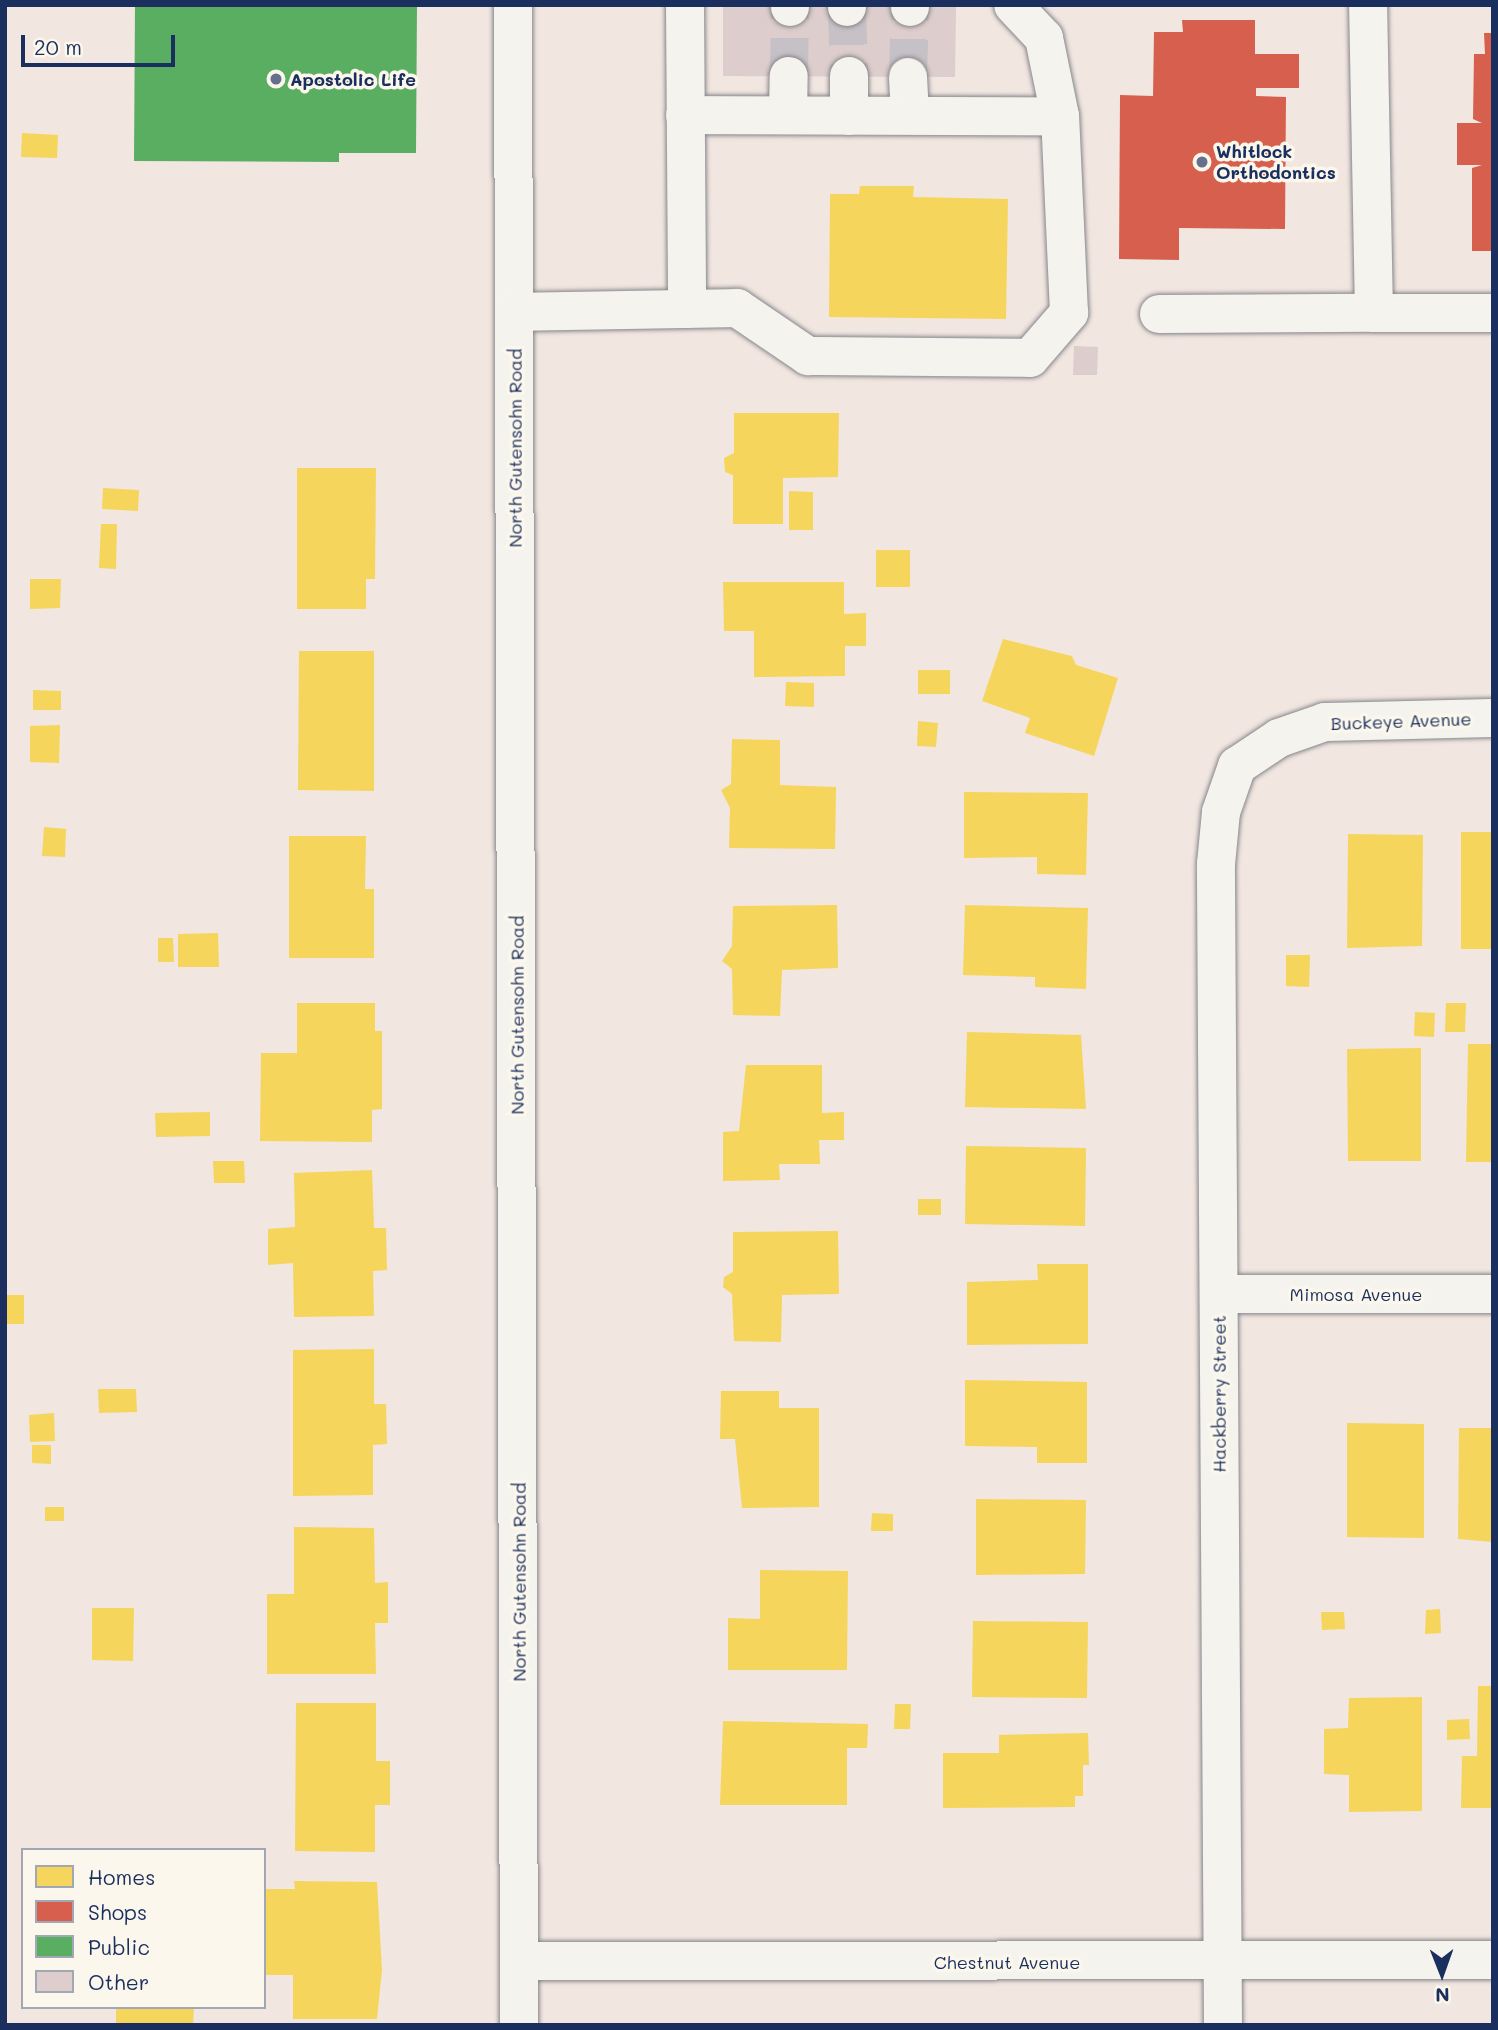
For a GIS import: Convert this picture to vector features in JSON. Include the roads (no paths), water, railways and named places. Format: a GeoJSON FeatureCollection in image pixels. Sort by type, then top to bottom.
{"type":"FeatureCollection","features":[{"type":"Feature","properties":{"kind":"street","name":"North Gutensohn Road"},"geometry":{"type":"LineString","coordinates":[[513,5],[519,2025]]}},
{"type":"Feature","properties":{"kind":"street"},"geometry":{"type":"LineString","coordinates":[[685,5],[687,309]]}},
{"type":"Feature","properties":{"kind":"street"},"geometry":{"type":"LineString","coordinates":[[514,312],[737,308],[808,356],[1030,358],[1069,313],[1060,116],[1044,38],[1013,5]]}},
{"type":"Feature","properties":{"kind":"street"},"geometry":{"type":"LineString","coordinates":[[1368,5],[1374,313]]}},
{"type":"Feature","properties":{"kind":"street"},"geometry":{"type":"LineString","coordinates":[[788,115],[789,76]]}},
{"type":"Feature","properties":{"kind":"street"},"geometry":{"type":"LineString","coordinates":[[849,76],[849,116]]}},
{"type":"Feature","properties":{"kind":"street"},"geometry":{"type":"LineString","coordinates":[[908,77],[910,115]]}},
{"type":"Feature","properties":{"kind":"street"},"geometry":{"type":"LineString","coordinates":[[685,115],[1060,116]]}},
{"type":"Feature","properties":{"kind":"street"},"geometry":{"type":"LineString","coordinates":[[1159,314],[1493,313]]}},
{"type":"Feature","properties":{"kind":"street","name":"Buckeye Avenue"},"geometry":{"type":"LineString","coordinates":[[1237,766],[1279,738],[1325,722],[1493,718]]}},
{"type":"Feature","properties":{"kind":"street","name":"Hackberry Street"},"geometry":{"type":"LineString","coordinates":[[1223,2025],[1216,864],[1221,812],[1237,766]]}},
{"type":"Feature","properties":{"kind":"street","name":"Mimosa Avenue"},"geometry":{"type":"LineString","coordinates":[[1219,1294],[1493,1294]]}},
{"type":"Feature","properties":{"kind":"street","name":"Chestnut Avenue"},"geometry":{"type":"LineString","coordinates":[[520,1961],[1223,1963],[1493,1960]]}},
{"type":"Feature","properties":{"kind":"tunnel"},"geometry":{"type":"LineString","coordinates":[[789,76],[790,7]]}},
{"type":"Feature","properties":{"kind":"tunnel"},"geometry":{"type":"LineString","coordinates":[[847,7],[849,76]]}},
{"type":"Feature","properties":{"kind":"tunnel"},"geometry":{"type":"LineString","coordinates":[[908,77],[910,7]]}},
{"type":"Feature","properties":{"kind":"place","name":"Apostolic Life"},"geometry":{"type":"Point","coordinates":[276,79]}},
{"type":"Feature","properties":{"kind":"place","name":"Whitlock Orthodontics"},"geometry":{"type":"Point","coordinates":[1202,162]}}]}
